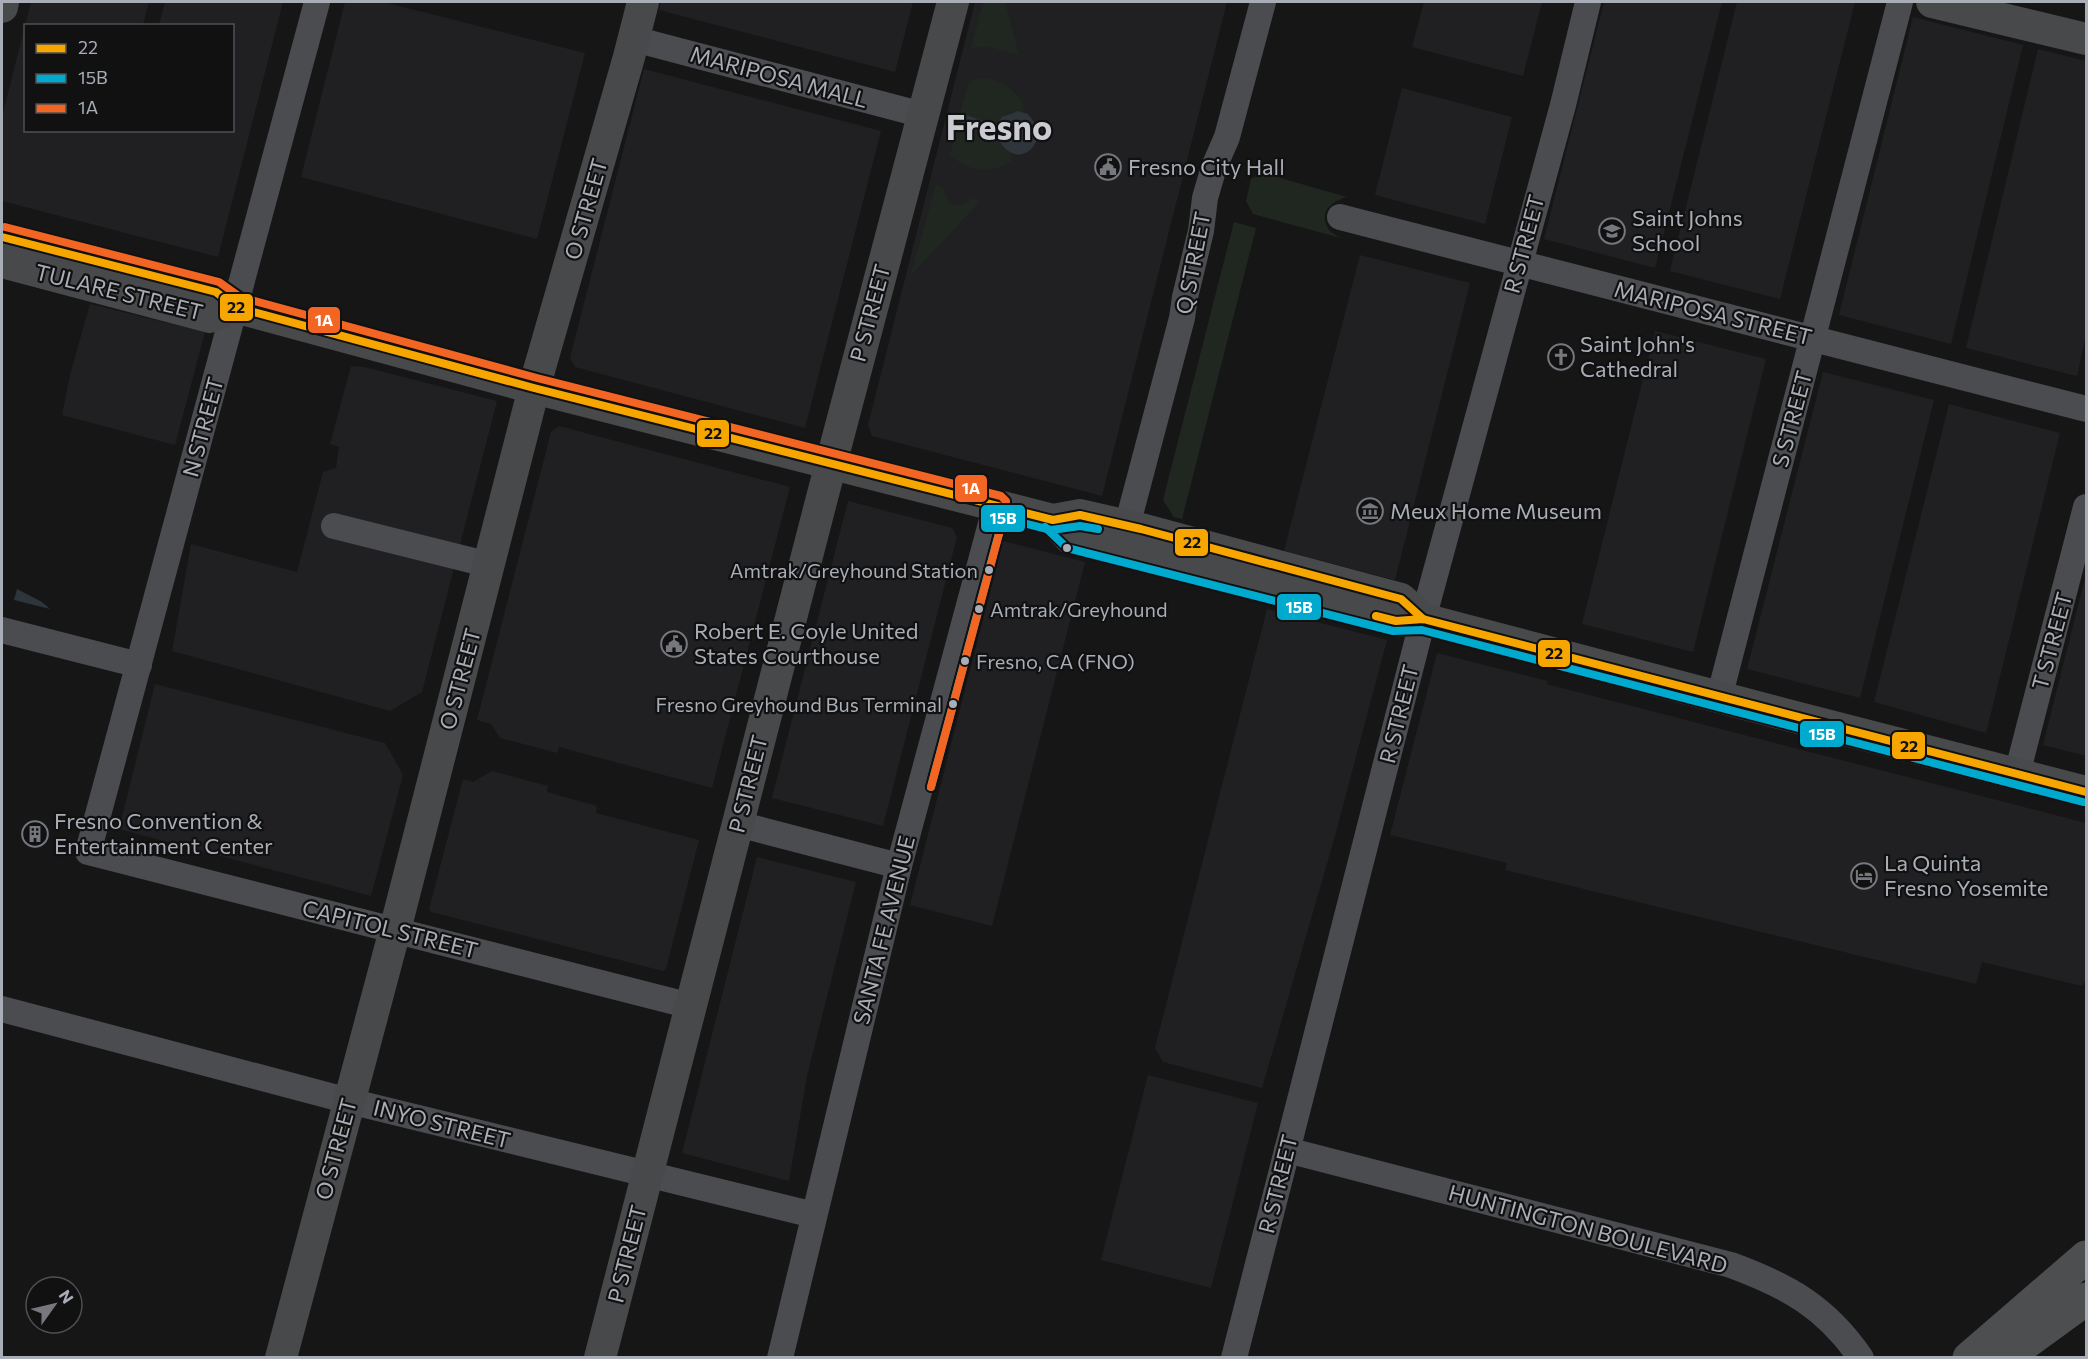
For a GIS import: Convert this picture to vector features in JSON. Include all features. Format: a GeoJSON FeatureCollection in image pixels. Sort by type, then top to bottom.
{"type":"FeatureCollection","features":[{"type":"Feature","properties":{"kind":"highway"},"geometry":{"type":"LineString","coordinates":[[1969,1358],[2086,1257]]}},
{"type":"Feature","properties":{"kind":"highway"},"geometry":{"type":"LineString","coordinates":[[2005,1358],[2086,1299]]}},
{"type":"Feature","properties":{"kind":"main road"},"geometry":{"type":"LineString","coordinates":[[2,7],[3,2]]}},
{"type":"Feature","properties":{"kind":"main road","name":"O STREET"},"geometry":{"type":"LineString","coordinates":[[281,1358],[490,566],[534,388],[643,2]]}},
{"type":"Feature","properties":{"kind":"main road","name":"P STREET"},"geometry":{"type":"LineString","coordinates":[[600,1358],[831,463],[953,2]]}},
{"type":"Feature","properties":{"kind":"main road"},"geometry":{"type":"LineString","coordinates":[[1932,2],[2086,39]]}},
{"type":"Feature","properties":{"kind":"main road","name":"TULARE STREET"},"geometry":{"type":"LineString","coordinates":[[2,237],[216,292],[235,307],[534,388],[1053,520],[1080,515],[1127,526],[1401,599],[1423,619]]}},
{"type":"Feature","properties":{"kind":"main road","name":"TULARE STREET"},"geometry":{"type":"LineString","coordinates":[[2,262],[210,316],[235,307]]}},
{"type":"Feature","properties":{"kind":"main road","name":"TULARE STREET"},"geometry":{"type":"LineString","coordinates":[[1053,520],[1070,538],[1396,621],[1423,619],[2086,792]]}},
{"type":"Feature","properties":{"kind":"street","name":"N STREET"},"geometry":{"type":"LineString","coordinates":[[88,852],[317,2]]}},
{"type":"Feature","properties":{"kind":"street","name":"Q STREET"},"geometry":{"type":"LineString","coordinates":[[1127,526],[1182,318],[1201,231],[1205,198],[1214,167],[1227,137],[1263,2]]}},
{"type":"Feature","properties":{"kind":"street","name":"R STREET"},"geometry":{"type":"LineString","coordinates":[[1234,1358],[1423,619],[1563,105],[1588,2]]}},
{"type":"Feature","properties":{"kind":"street","name":"S STREET"},"geometry":{"type":"LineString","coordinates":[[1719,698],[1900,2]]}},
{"type":"Feature","properties":{"kind":"street","name":"MARIPOSA MALL"},"geometry":{"type":"LineString","coordinates":[[634,39],[923,115]]}},
{"type":"Feature","properties":{"kind":"street","name":"MARIPOSA STREET"},"geometry":{"type":"LineString","coordinates":[[1340,217],[2086,409]]}},
{"type":"Feature","properties":{"kind":"street","name":"SANTA FE AVENUE"},"geometry":{"type":"LineString","coordinates":[[780,1358],[899,866],[996,505]]}},
{"type":"Feature","properties":{"kind":"street","name":"T STREET"},"geometry":{"type":"LineString","coordinates":[[2017,774],[2086,507]]}},
{"type":"Feature","properties":{"kind":"street"},"geometry":{"type":"LineString","coordinates":[[334,526],[490,566]]}},
{"type":"Feature","properties":{"kind":"street"},"geometry":{"type":"LineString","coordinates":[[2,630],[139,665]]}},
{"type":"Feature","properties":{"kind":"street"},"geometry":{"type":"LineString","coordinates":[[738,824],[899,866]]}},
{"type":"Feature","properties":{"kind":"street","name":"CAPITOL STREET"},"geometry":{"type":"LineString","coordinates":[[88,852],[691,1006]]}},
{"type":"Feature","properties":{"kind":"street","name":"INYO STREET"},"geometry":{"type":"LineString","coordinates":[[2,1009],[349,1101],[814,1215]]}},
{"type":"Feature","properties":{"kind":"street","name":"HUNTINGTON BOULEVARD"},"geometry":{"type":"LineString","coordinates":[[1287,1150],[1731,1265],[1778,1284],[1817,1307],[1847,1338],[1861,1358]]}},
{"type":"Feature","properties":{"kind":"shaded area"},"geometry":{"type":"Polygon","coordinates":[[[31,2],[149,2],[143,24],[25,24],[31,2]]]}},
{"type":"Feature","properties":{"kind":"shaded area"},"geometry":{"type":"Polygon","coordinates":[[[165,2],[283,2],[218,257],[2,201],[2,117],[24,30],[24,132],[234,132],[234,24],[159,24],[165,2]]]}},
{"type":"Feature","properties":{"kind":"shaded area"},"geometry":{"type":"Polygon","coordinates":[[[345,2],[383,2],[585,53],[537,239],[301,177],[345,2]]]}},
{"type":"Feature","properties":{"kind":"shaded area"},"geometry":{"type":"Polygon","coordinates":[[[661,2],[913,2],[895,72],[659,10],[661,2]]]}},
{"type":"Feature","properties":{"kind":"shaded area"},"geometry":{"type":"Polygon","coordinates":[[[975,2],[1227,2],[1102,496],[872,436],[868,425],[975,2]]]}},
{"type":"Feature","properties":{"kind":"shaded area"},"geometry":{"type":"Polygon","coordinates":[[[983,2],[1005,2],[1019,55],[990,47],[971,48],[983,2]]]}},
{"type":"Feature","properties":{"kind":"shaded area"},"geometry":{"type":"Polygon","coordinates":[[[1424,2],[1542,2],[1523,76],[1412,47],[1424,2]]]}},
{"type":"Feature","properties":{"kind":"shaded area"},"geometry":{"type":"Polygon","coordinates":[[[1604,2],[1722,2],[1655,268],[1544,239],[1604,2]]]}},
{"type":"Feature","properties":{"kind":"shaded area"},"geometry":{"type":"Polygon","coordinates":[[[1737,2],[1855,2],[1780,299],[1670,271],[1737,2]]]}},
{"type":"Feature","properties":{"kind":"shaded area"},"geometry":{"type":"Polygon","coordinates":[[[1913,17],[2023,45],[1951,344],[1839,315],[1913,17]]]}},
{"type":"Feature","properties":{"kind":"shaded area"},"geometry":{"type":"Polygon","coordinates":[[[2038,49],[2086,61],[2086,335],[2077,376],[1966,348],[2038,49]]]}},
{"type":"Feature","properties":{"kind":"shaded area"},"geometry":{"type":"Polygon","coordinates":[[[644,69],[881,131],[805,428],[575,367],[570,358],[644,69]]]}},
{"type":"Feature","properties":{"kind":"shaded area"},"geometry":{"type":"Polygon","coordinates":[[[983,78],[1002,83],[1016,94],[1024,105],[1023,112],[1008,114],[997,125],[960,113],[969,81],[983,78]]]}},
{"type":"Feature","properties":{"kind":"shaded area"},"geometry":{"type":"Polygon","coordinates":[[[1402,88],[1512,117],[1485,224],[1375,195],[1402,88]]]}},
{"type":"Feature","properties":{"kind":"shaded area"},"geometry":{"type":"Polygon","coordinates":[[[1018,111],[1028,114],[1039,129],[1037,140],[1032,148],[1026,153],[1019,154],[1012,153],[1005,148],[999,140],[996,129],[958,122],[956,116],[960,113],[996,125],[1002,117],[1018,111]]]}},
{"type":"Feature","properties":{"kind":"shaded area"},"geometry":{"type":"Polygon","coordinates":[[[958,122],[996,129],[1001,144],[1012,154],[1011,162],[987,170],[972,168],[950,155],[958,122]]]}},
{"type":"Feature","properties":{"kind":"shaded area"},"geometry":{"type":"Polygon","coordinates":[[[1263,173],[1347,197],[1336,201],[1325,213],[1329,230],[1341,238],[1253,214],[1246,201],[1251,179],[1263,173]]]}},
{"type":"Feature","properties":{"kind":"shaded area"},"geometry":{"type":"Polygon","coordinates":[[[936,184],[944,189],[947,199],[954,204],[962,205],[971,199],[981,200],[911,275],[936,184]]]}},
{"type":"Feature","properties":{"kind":"shaded area"},"geometry":{"type":"Polygon","coordinates":[[[1234,222],[1256,228],[1182,519],[1174,517],[1163,500],[1234,222]]]}},
{"type":"Feature","properties":{"kind":"shaded area"},"geometry":{"type":"Polygon","coordinates":[[[1360,255],[1470,283],[1395,580],[1284,551],[1360,255]]]}},
{"type":"Feature","properties":{"kind":"shaded area"},"geometry":{"type":"Polygon","coordinates":[[[90,304],[205,332],[175,445],[62,415],[70,375],[90,304]]]}},
{"type":"Feature","properties":{"kind":"shaded area"},"geometry":{"type":"Polygon","coordinates":[[[1655,331],[1766,359],[1693,652],[1582,624],[1655,331]]]}},
{"type":"Feature","properties":{"kind":"shaded area"},"geometry":{"type":"Polygon","coordinates":[[[351,366],[364,367],[497,401],[422,692],[390,711],[172,651],[191,544],[297,572],[323,472],[336,468],[339,447],[330,444],[351,366]]]}},
{"type":"Feature","properties":{"kind":"shaded area"},"geometry":{"type":"Polygon","coordinates":[[[1823,372],[1934,400],[1860,698],[1747,669],[1823,372]]]}},
{"type":"Feature","properties":{"kind":"shaded area"},"geometry":{"type":"Polygon","coordinates":[[[1949,404],[2060,433],[1986,733],[1874,702],[1949,404]]]}},
{"type":"Feature","properties":{"kind":"shaded area"},"geometry":{"type":"Polygon","coordinates":[[[559,426],[790,487],[712,788],[559,747],[557,753],[500,738],[491,724],[477,720],[551,432],[559,426]]]}},
{"type":"Feature","properties":{"kind":"shaded area"},"geometry":{"type":"Polygon","coordinates":[[[848,501],[952,528],[957,537],[883,826],[772,798],[848,501]]]}},
{"type":"Feature","properties":{"kind":"shaded area"},"geometry":{"type":"Polygon","coordinates":[[[1003,541],[1085,562],[992,926],[910,905],[1003,541]]]}},
{"type":"Feature","properties":{"kind":"shaded area"},"geometry":{"type":"Polygon","coordinates":[[[2086,574],[2086,756],[2043,745],[2086,574]]]}},
{"type":"Feature","properties":{"kind":"shaded area"},"geometry":{"type":"Polygon","coordinates":[[[17,589],[42,602],[50,609],[14,600],[17,589]]]}},
{"type":"Feature","properties":{"kind":"shaded area"},"geometry":{"type":"Polygon","coordinates":[[[1267,609],[1387,640],[1333,843],[1262,1088],[1163,1062],[1155,1048],[1267,609]]]}},
{"type":"Feature","properties":{"kind":"shaded area"},"geometry":{"type":"Polygon","coordinates":[[[1437,653],[1548,681],[1547,684],[1562,688],[2086,823],[2086,980],[2082,986],[1982,962],[1976,984],[1505,870],[1507,863],[1390,835],[1437,653]]]}},
{"type":"Feature","properties":{"kind":"shaded area"},"geometry":{"type":"Polygon","coordinates":[[[155,684],[385,743],[403,775],[371,896],[119,829],[155,684]]]}},
{"type":"Feature","properties":{"kind":"shaded area"},"geometry":{"type":"Polygon","coordinates":[[[492,771],[548,786],[547,792],[597,806],[596,813],[699,840],[666,969],[663,971],[431,912],[429,909],[463,779],[473,782],[492,771]]]}},
{"type":"Feature","properties":{"kind":"shaded area"},"geometry":{"type":"Polygon","coordinates":[[[757,857],[856,882],[807,1076],[789,1181],[682,1153],[757,857]]]}},
{"type":"Feature","properties":{"kind":"shaded area"},"geometry":{"type":"Polygon","coordinates":[[[1148,1075],[1258,1103],[1211,1288],[1101,1260],[1148,1075]]]}},
{"type":"Feature","properties":{"kind":"transit line","name":"1A"},"geometry":{"type":"LineString","coordinates":[[5,227],[219,282],[240,297],[537,378],[1001,496],[1006,501],[1006,508],[931,787]]}},
{"type":"Feature","properties":{"kind":"transit line","name":"22"},"geometry":{"type":"LineString","coordinates":[[2,237],[216,292],[235,307],[534,388],[1053,520],[1080,515],[1141,529],[1401,599],[1423,619]]}},
{"type":"Feature","properties":{"kind":"transit line","name":"15B"},"geometry":{"type":"LineString","coordinates":[[931,787],[1003,518],[1051,530],[1080,526],[1098,529]]}},
{"type":"Feature","properties":{"kind":"transit line","name":"15B"},"geometry":{"type":"LineString","coordinates":[[1045,527],[1067,548],[1393,631],[1422,630],[2083,802]]}},
{"type":"Feature","properties":{"kind":"transit line","name":"22"},"geometry":{"type":"LineString","coordinates":[[1376,616],[1396,621],[1423,619],[2086,792]]}},
{"type":"Feature","properties":{"kind":"place","name":"Fresno City Hall"},"geometry":{"type":"Point","coordinates":[1108,167]}},
{"type":"Feature","properties":{"kind":"place","name":"Saint Johns School"},"geometry":{"type":"Point","coordinates":[1612,231]}},
{"type":"Feature","properties":{"kind":"place","name":"Saint John's Cathedral"},"geometry":{"type":"Point","coordinates":[1561,357]}},
{"type":"Feature","properties":{"kind":"place","name":"Meux Home Museum"},"geometry":{"type":"Point","coordinates":[1370,511]}},
{"type":"Feature","properties":{"kind":"place","name":"Amtrak/Greyhound Station"},"geometry":{"type":"Point","coordinates":[989,570]}},
{"type":"Feature","properties":{"kind":"place","name":"Amtrak/Greyhound"},"geometry":{"type":"Point","coordinates":[979,609]}},
{"type":"Feature","properties":{"kind":"place","name":"Robert E. Coyle United States Courthouse"},"geometry":{"type":"Point","coordinates":[674,644]}},
{"type":"Feature","properties":{"kind":"place","name":"Fresno, CA (FNO)"},"geometry":{"type":"Point","coordinates":[965,661]}},
{"type":"Feature","properties":{"kind":"place","name":"Fresno Greyhound Bus Terminal"},"geometry":{"type":"Point","coordinates":[953,704]}},
{"type":"Feature","properties":{"kind":"place","name":"Fresno Convention & Entertainment Center"},"geometry":{"type":"Point","coordinates":[35,834]}},
{"type":"Feature","properties":{"kind":"place","name":"La Quinta Fresno Yosemite"},"geometry":{"type":"Point","coordinates":[1864,876]}},
{"type":"Feature","properties":{"kind":"district","name":"Fresno"},"geometry":{"type":"Point","coordinates":[999,128]}}]}
